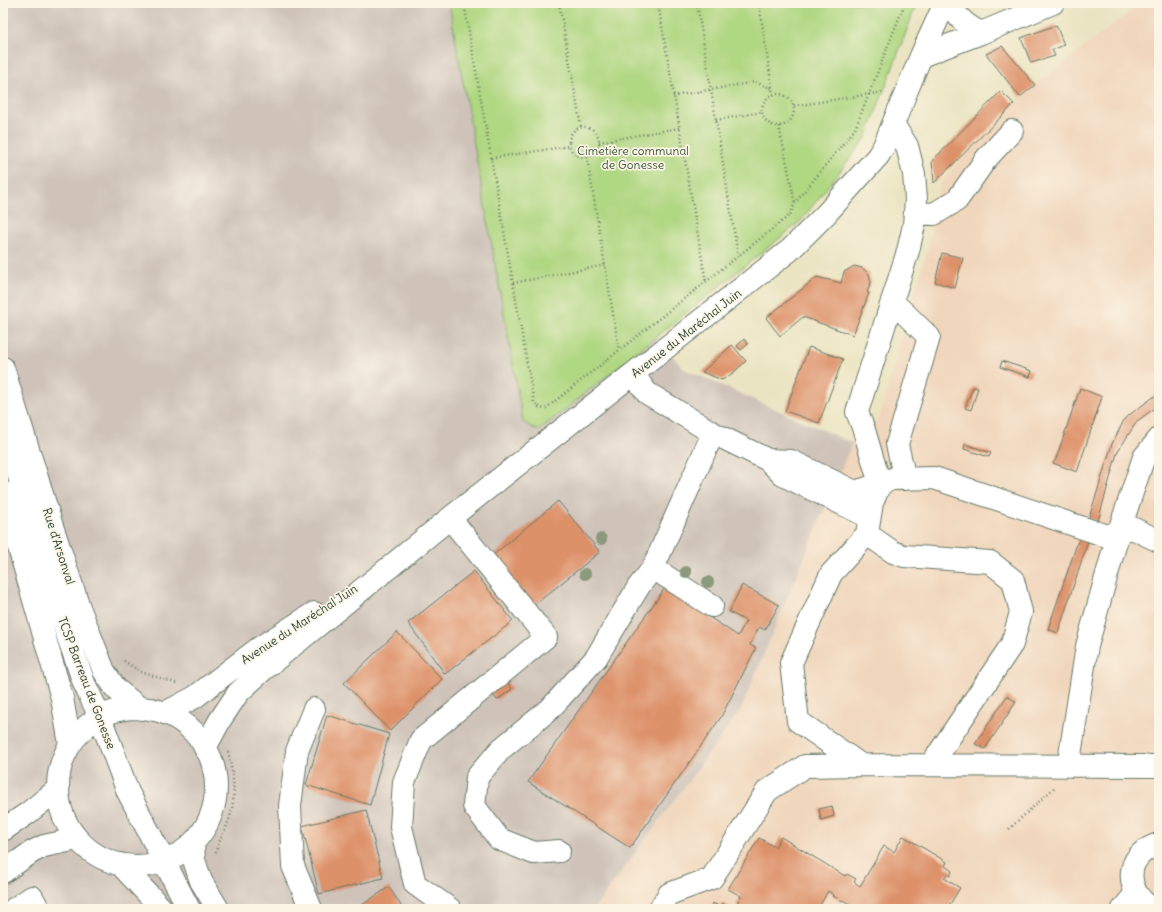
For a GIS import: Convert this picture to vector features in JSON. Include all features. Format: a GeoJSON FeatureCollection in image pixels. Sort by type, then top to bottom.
{"type":"FeatureCollection","features":[{"type":"Feature","properties":{"kind":"street","name":"Avenue du Maréchal Juin"},"geometry":{"type":"LineString","coordinates":[[205,748],[220,720],[238,693],[263,670],[450,518],[790,250],[826,214],[878,156],[945,3]]}},
{"type":"Feature","properties":{"kind":"street"},"geometry":{"type":"LineString","coordinates":[[949,3],[958,17],[966,25],[981,33]]}},
{"type":"Feature","properties":{"kind":"street"},"geometry":{"type":"LineString","coordinates":[[921,56],[1052,3]]}},
{"type":"Feature","properties":{"kind":"street"},"geometry":{"type":"LineString","coordinates":[[861,765],[798,721],[791,663],[831,574],[868,525],[872,503],[880,484],[857,412],[908,251],[914,224],[916,199],[914,174],[907,146],[893,124]]}},
{"type":"Feature","properties":{"kind":"street"},"geometry":{"type":"LineString","coordinates":[[915,213],[934,214],[957,200],[986,159],[1012,131]]}},
{"type":"Feature","properties":{"kind":"street"},"geometry":{"type":"LineString","coordinates":[[892,301],[929,337],[897,444],[905,479]]}},
{"type":"Feature","properties":{"kind":"street","name":"Rue d'Arsonval"},"geometry":{"type":"LineString","coordinates":[[3,368],[79,607],[104,671],[116,689],[141,708]]}},
{"type":"Feature","properties":{"kind":"street"},"geometry":{"type":"LineString","coordinates":[[633,374],[647,393],[713,433],[768,460],[783,475],[868,525],[893,552],[904,556],[990,562],[1013,580],[1021,612],[1012,644],[931,765]]}},
{"type":"Feature","properties":{"kind":"street","name":"TCSP Barreau de Gonesse"},"geometry":{"type":"LineString","coordinates":[[3,423],[59,611],[84,683],[100,717],[128,792],[189,909]]}},
{"type":"Feature","properties":{"kind":"street"},"geometry":{"type":"LineString","coordinates":[[560,851],[534,853],[498,839],[474,806],[477,777],[501,749],[550,709],[596,658],[639,586],[653,568],[713,433]]}},
{"type":"Feature","properties":{"kind":"street"},"geometry":{"type":"LineString","coordinates":[[1071,766],[1070,755],[1087,646],[1119,531],[1144,457],[1159,439]]}},
{"type":"Feature","properties":{"kind":"street"},"geometry":{"type":"LineString","coordinates":[[768,460],[791,461],[855,492],[892,479],[934,478],[1107,536],[1130,527],[1159,541]]}},
{"type":"Feature","properties":{"kind":"street"},"geometry":{"type":"LineString","coordinates":[[3,492],[9,535],[62,698],[70,744]]}},
{"type":"Feature","properties":{"kind":"street"},"geometry":{"type":"LineString","coordinates":[[450,518],[546,637],[421,740],[404,782],[401,827],[415,884],[450,909]]}},
{"type":"Feature","properties":{"kind":"street","name":"Avenue du Maréchal Juin"},"geometry":{"type":"LineString","coordinates":[[165,714],[196,697],[259,648],[395,563]]}},
{"type":"Feature","properties":{"kind":"street"},"geometry":{"type":"LineString","coordinates":[[653,568],[712,606]]}},
{"type":"Feature","properties":{"kind":"street"},"geometry":{"type":"LineString","coordinates":[[141,708],[165,714],[181,722],[195,733],[205,748],[213,767],[216,788],[213,808],[208,820],[205,827],[193,843],[179,854],[164,862],[142,866],[120,864],[104,859],[89,850],[77,838],[67,824],[60,807],[58,789],[60,768],[63,758],[70,744],[84,729],[100,717],[120,710],[141,708]]}},
{"type":"Feature","properties":{"kind":"street"},"geometry":{"type":"LineString","coordinates":[[311,909],[293,866],[290,806],[296,751],[314,709]]}},
{"type":"Feature","properties":{"kind":"street"},"geometry":{"type":"LineString","coordinates":[[660,909],[669,894],[712,878],[767,791],[805,766],[1159,766]]}},
{"type":"Feature","properties":{"kind":"street"},"geometry":{"type":"LineString","coordinates":[[3,830],[28,813],[58,789]]}},
{"type":"Feature","properties":{"kind":"street"},"geometry":{"type":"LineString","coordinates":[[3,872],[32,852],[44,846],[77,838]]}},
{"type":"Feature","properties":{"kind":"street"},"geometry":{"type":"LineString","coordinates":[[193,843],[194,860],[200,881],[218,909]]}},
{"type":"Feature","properties":{"kind":"street"},"geometry":{"type":"LineString","coordinates":[[1156,909],[1130,901],[1132,872],[1135,862],[1141,853],[1150,847],[1159,844]]}},
{"type":"Feature","properties":{"kind":"street"},"geometry":{"type":"LineString","coordinates":[[120,864],[162,909]]}},
{"type":"Feature","properties":{"kind":"street"},"geometry":{"type":"LineString","coordinates":[[14,909],[32,897],[39,909]]}},
{"type":"Feature","properties":{"kind":"path"},"geometry":{"type":"LineString","coordinates":[[464,3],[534,403],[540,408],[545,409],[790,215],[795,203],[855,129],[905,3]]}},
{"type":"Feature","properties":{"kind":"path"},"geometry":{"type":"LineString","coordinates":[[559,3],[581,128]]}},
{"type":"Feature","properties":{"kind":"path"},"geometry":{"type":"LineString","coordinates":[[658,3],[678,128],[706,282]]}},
{"type":"Feature","properties":{"kind":"path"},"geometry":{"type":"LineString","coordinates":[[697,3],[738,256]]}},
{"type":"Feature","properties":{"kind":"path"},"geometry":{"type":"LineString","coordinates":[[759,3],[773,94]]}},
{"type":"Feature","properties":{"kind":"path"},"geometry":{"type":"LineString","coordinates":[[673,96],[755,82],[773,89]]}},
{"type":"Feature","properties":{"kind":"path"},"geometry":{"type":"LineString","coordinates":[[794,106],[884,91],[905,97]]}},
{"type":"Feature","properties":{"kind":"path"},"geometry":{"type":"LineString","coordinates":[[773,94],[788,97],[794,106],[792,117],[789,121],[779,126],[769,123],[765,119],[762,112],[765,100],[773,94]]}},
{"type":"Feature","properties":{"kind":"path"},"geometry":{"type":"LineString","coordinates":[[716,120],[762,112]]}},
{"type":"Feature","properties":{"kind":"path"},"geometry":{"type":"LineString","coordinates":[[779,126],[795,203]]}},
{"type":"Feature","properties":{"kind":"path"},"geometry":{"type":"LineString","coordinates":[[581,128],[591,129],[595,132],[599,142],[596,151],[587,157],[574,154],[569,146],[570,136],[576,129],[581,128]]}},
{"type":"Feature","properties":{"kind":"path"},"geometry":{"type":"LineString","coordinates":[[599,142],[678,128]]}},
{"type":"Feature","properties":{"kind":"path"},"geometry":{"type":"LineString","coordinates":[[491,158],[569,146]]}},
{"type":"Feature","properties":{"kind":"path"},"geometry":{"type":"LineString","coordinates":[[587,157],[619,350]]}},
{"type":"Feature","properties":{"kind":"path"},"geometry":{"type":"LineString","coordinates":[[513,283],[605,265]]}},
{"type":"Feature","properties":{"kind":"path"},"geometry":{"type":"LineString","coordinates":[[216,855],[218,842],[229,821],[235,790],[227,746]]}},
{"type":"Feature","properties":{"kind":"path"},"geometry":{"type":"LineString","coordinates":[[1010,829],[1058,784]]}},
{"type":"Feature","properties":{"kind":"shaded area"},"geometry":{"type":"Polygon","coordinates":[[[3,3],[449,3],[523,422],[539,430],[655,336],[684,369],[852,443],[740,711],[594,909],[3,909],[3,3]]]}},
{"type":"Feature","properties":{"kind":"shaded area"},"geometry":{"type":"Polygon","coordinates":[[[1141,3],[1159,3],[1159,909],[594,909],[740,711],[852,443],[879,418],[929,244],[940,182],[1020,97],[1141,3]]]}},
{"type":"Feature","properties":{"kind":"green space","name":"Cimetière communal de Gonesse"},"geometry":{"type":"Polygon","coordinates":[[[449,3],[917,3],[866,138],[800,222],[538,431],[523,422],[449,3]]]}},
{"type":"Feature","properties":{"kind":"building"},"geometry":{"type":"Polygon","coordinates":[[[1056,25],[1064,45],[1052,50],[1055,56],[1031,63],[1021,38],[1056,25]]]}},
{"type":"Feature","properties":{"kind":"building"},"geometry":{"type":"Polygon","coordinates":[[[1002,46],[1035,85],[1020,97],[986,54],[1002,46]]]}},
{"type":"Feature","properties":{"kind":"building"},"geometry":{"type":"Polygon","coordinates":[[[1001,91],[1014,104],[934,183],[932,161],[1001,91]]]}},
{"type":"Feature","properties":{"kind":"building"},"geometry":{"type":"Polygon","coordinates":[[[942,253],[963,258],[955,288],[935,282],[942,253]]]}},
{"type":"Feature","properties":{"kind":"building"},"geometry":{"type":"Polygon","coordinates":[[[854,266],[862,268],[869,274],[871,282],[867,292],[869,293],[853,335],[803,317],[780,336],[766,318],[817,277],[841,283],[844,272],[854,266]]]}},
{"type":"Feature","properties":{"kind":"building"},"geometry":{"type":"Polygon","coordinates":[[[744,339],[748,344],[741,350],[737,346],[744,339]]]}},
{"type":"Feature","properties":{"kind":"building"},"geometry":{"type":"Polygon","coordinates":[[[732,345],[746,361],[733,373],[722,380],[702,372],[732,345]]]}},
{"type":"Feature","properties":{"kind":"building"},"geometry":{"type":"Polygon","coordinates":[[[809,347],[843,359],[819,423],[785,411],[809,347]]]}},
{"type":"Feature","properties":{"kind":"building"},"geometry":{"type":"Polygon","coordinates":[[[1002,361],[1032,371],[1030,377],[1000,367],[1002,361]]]}},
{"type":"Feature","properties":{"kind":"building"},"geometry":{"type":"Polygon","coordinates":[[[973,387],[978,388],[971,410],[965,408],[973,387]]]}},
{"type":"Feature","properties":{"kind":"building"},"geometry":{"type":"Polygon","coordinates":[[[1080,388],[1102,397],[1077,472],[1053,463],[1056,459],[1080,388]]]}},
{"type":"Feature","properties":{"kind":"building"},"geometry":{"type":"Polygon","coordinates":[[[1159,393],[1159,405],[1137,421],[1117,453],[1098,521],[1089,518],[1112,444],[1125,418],[1159,393]]]}},
{"type":"Feature","properties":{"kind":"building"},"geometry":{"type":"Polygon","coordinates":[[[965,444],[991,453],[989,457],[964,449],[965,444]]]}},
{"type":"Feature","properties":{"kind":"building"},"geometry":{"type":"Polygon","coordinates":[[[558,501],[600,552],[533,606],[492,556],[558,501]]]}},
{"type":"Feature","properties":{"kind":"building"},"geometry":{"type":"Polygon","coordinates":[[[1079,538],[1088,541],[1058,633],[1048,629],[1079,538]]]}},
{"type":"Feature","properties":{"kind":"building"},"geometry":{"type":"Polygon","coordinates":[[[474,571],[513,621],[445,674],[408,623],[474,571]]]}},
{"type":"Feature","properties":{"kind":"building"},"geometry":{"type":"Polygon","coordinates":[[[742,585],[779,605],[765,630],[759,627],[750,645],[756,648],[721,717],[630,848],[528,782],[665,588],[738,636],[746,621],[729,612],[742,585]]]}},
{"type":"Feature","properties":{"kind":"building"},"geometry":{"type":"Polygon","coordinates":[[[397,632],[442,679],[390,731],[344,683],[397,632]]]}},
{"type":"Feature","properties":{"kind":"building"},"geometry":{"type":"Polygon","coordinates":[[[506,680],[512,689],[497,700],[490,691],[506,680]]]}},
{"type":"Feature","properties":{"kind":"building"},"geometry":{"type":"Polygon","coordinates":[[[1007,696],[1016,702],[985,749],[975,744],[1007,696]]]}},
{"type":"Feature","properties":{"kind":"building"},"geometry":{"type":"Polygon","coordinates":[[[327,715],[389,734],[370,805],[306,785],[327,715]]]}},
{"type":"Feature","properties":{"kind":"building"},"geometry":{"type":"Polygon","coordinates":[[[832,806],[834,816],[821,820],[819,809],[832,806]]]}},
{"type":"Feature","properties":{"kind":"building"},"geometry":{"type":"Polygon","coordinates":[[[366,810],[383,878],[319,894],[302,826],[366,810]]]}},
{"type":"Feature","properties":{"kind":"building"},"geometry":{"type":"Polygon","coordinates":[[[903,836],[947,862],[945,866],[952,871],[950,876],[947,874],[944,878],[960,888],[947,909],[857,909],[843,900],[842,901],[833,896],[834,895],[828,891],[818,909],[742,909],[736,905],[741,896],[728,889],[759,838],[775,847],[781,837],[845,876],[847,874],[856,879],[854,882],[860,886],[884,846],[894,852],[903,836]]]}},
{"type":"Feature","properties":{"kind":"building"},"geometry":{"type":"Polygon","coordinates":[[[389,887],[403,909],[356,909],[389,887]]]}},
{"type":"Feature","properties":{"kind":"building"},"geometry":{"type":"Polygon","coordinates":[[[713,903],[720,907],[722,903],[732,909],[710,909],[713,903]]]}}]}
